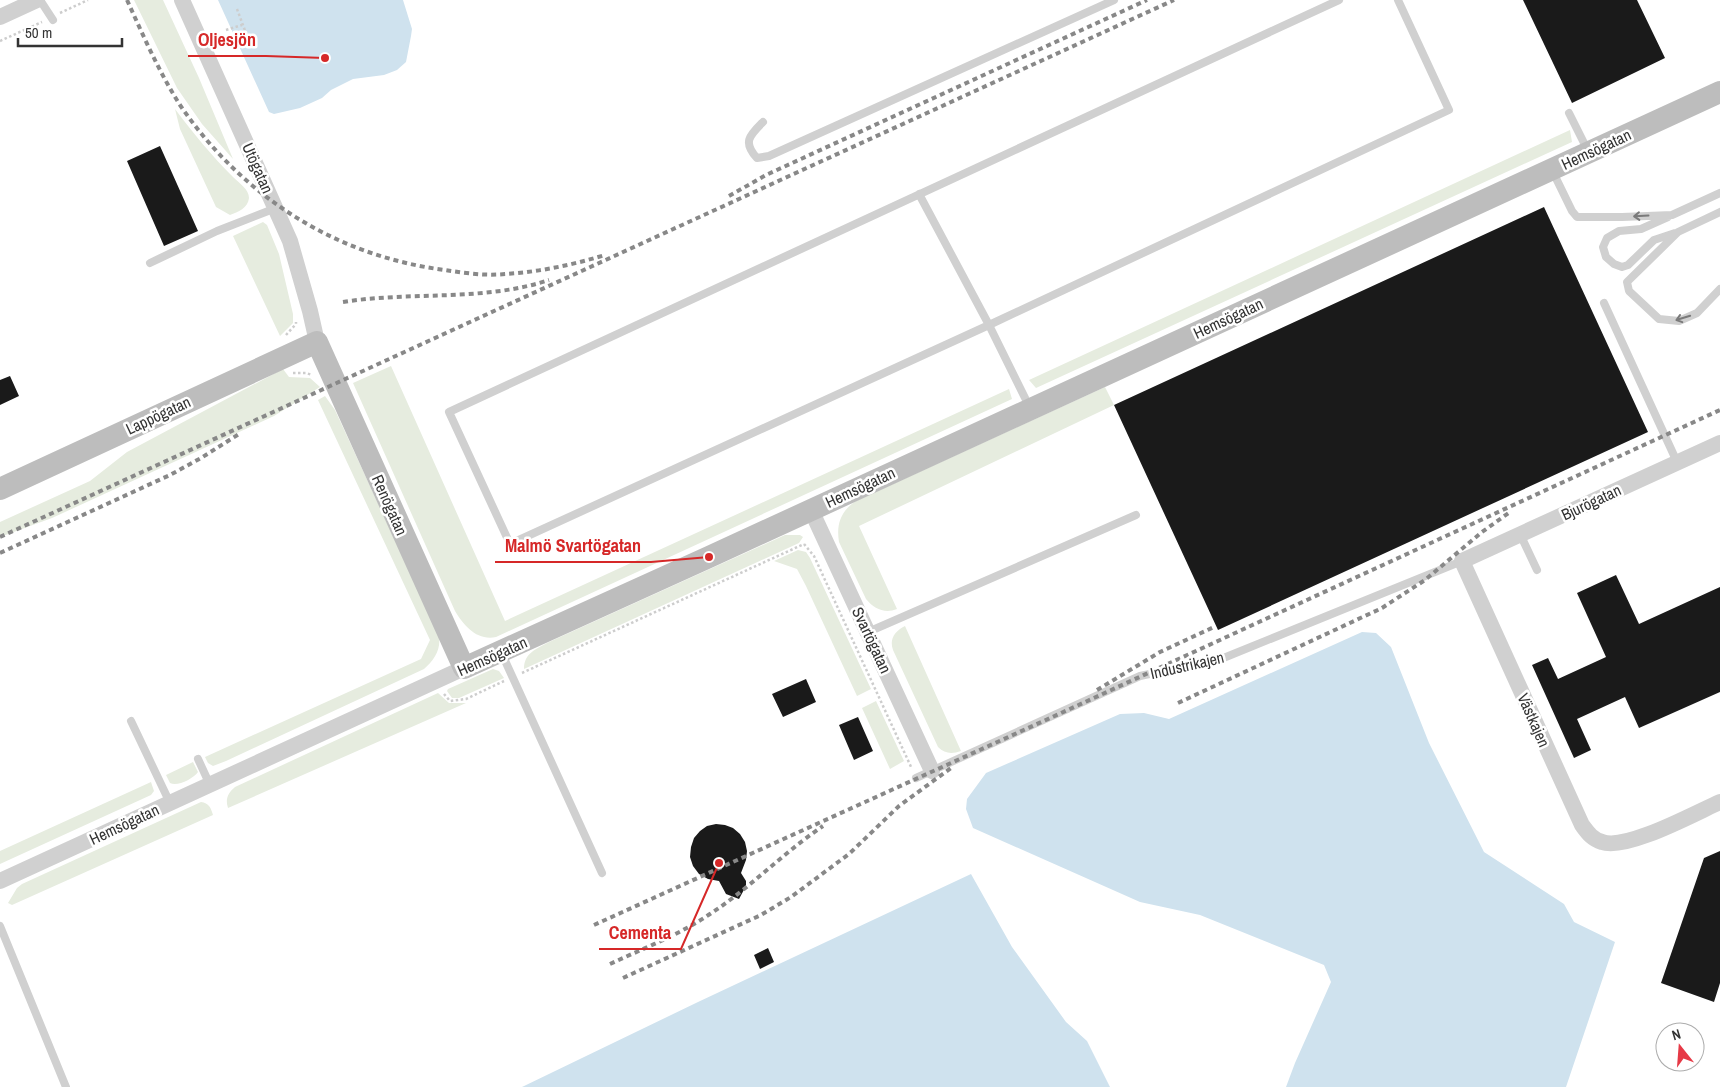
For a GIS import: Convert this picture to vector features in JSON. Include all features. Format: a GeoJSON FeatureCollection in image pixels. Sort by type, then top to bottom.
{"type":"FeatureCollection","features":[{"type":"Feature","properties":{"kind":"street"},"geometry":{"type":"LineString","coordinates":[[0,18],[39,0]]}},
{"type":"Feature","properties":{"kind":"street","name":"Utögatan"},"geometry":{"type":"LineString","coordinates":[[182,0],[290,241],[317,342]]}},
{"type":"Feature","properties":{"kind":"street","name":"Hemsögatan"},"geometry":{"type":"LineString","coordinates":[[0,881],[1031,410],[1720,92]]}},
{"type":"Feature","properties":{"kind":"street","name":"Lappögatan"},"geometry":{"type":"LineString","coordinates":[[0,489],[283,347],[317,342]]}},
{"type":"Feature","properties":{"kind":"street","name":"Renögatan"},"geometry":{"type":"LineString","coordinates":[[317,342],[464,668]]}},
{"type":"Feature","properties":{"kind":"street","name":"Bjurögatan"},"geometry":{"type":"LineString","coordinates":[[1462,561],[1720,443]]}},
{"type":"Feature","properties":{"kind":"street","name":"Svartögatan"},"geometry":{"type":"LineString","coordinates":[[812,510],[932,771]]}},
{"type":"Feature","properties":{"kind":"street","name":"Västkajen"},"geometry":{"type":"LineString","coordinates":[[1462,561],[1582,825],[1591,838],[1603,843],[1618,844],[1634,840],[1720,802]]}},
{"type":"Feature","properties":{"kind":"lane"},"geometry":{"type":"LineString","coordinates":[[39,0],[53,20]]}},
{"type":"Feature","properties":{"kind":"lane"},"geometry":{"type":"LineString","coordinates":[[763,122],[751,134],[748,143],[750,150],[757,158],[769,156],[1114,0]]}},
{"type":"Feature","properties":{"kind":"lane"},"geometry":{"type":"LineString","coordinates":[[1339,0],[449,412],[510,544],[989,325],[1449,110],[1398,0]]}},
{"type":"Feature","properties":{"kind":"lane"},"geometry":{"type":"LineString","coordinates":[[1569,113],[1588,153]]}},
{"type":"Feature","properties":{"kind":"lane"},"geometry":{"type":"LineString","coordinates":[[1552,169],[1572,211],[1577,217],[1674,214]]}},
{"type":"Feature","properties":{"kind":"lane"},"geometry":{"type":"LineString","coordinates":[[919,194],[989,325],[1031,410]]}},
{"type":"Feature","properties":{"kind":"lane"},"geometry":{"type":"LineString","coordinates":[[1720,194],[1642,229],[1620,231],[1607,238],[1604,247],[1606,257],[1614,264],[1622,267],[1628,264],[1654,240],[1678,232],[1720,212]]}},
{"type":"Feature","properties":{"kind":"lane"},"geometry":{"type":"LineString","coordinates":[[150,263],[217,231],[276,208]]}},
{"type":"Feature","properties":{"kind":"lane"},"geometry":{"type":"LineString","coordinates":[[1678,232],[1627,282],[1629,291],[1659,319],[1679,321],[1697,313],[1720,289]]}},
{"type":"Feature","properties":{"kind":"lane"},"geometry":{"type":"LineString","coordinates":[[1604,303],[1677,462]]}},
{"type":"Feature","properties":{"kind":"lane"},"geometry":{"type":"LineString","coordinates":[[868,632],[1136,515]]}},
{"type":"Feature","properties":{"kind":"lane"},"geometry":{"type":"LineString","coordinates":[[1520,534],[1537,570]]}},
{"type":"Feature","properties":{"kind":"lane","name":"Industrikajen"},"geometry":{"type":"LineString","coordinates":[[916,778],[1140,676],[1221,659],[1462,561]]}},
{"type":"Feature","properties":{"kind":"lane"},"geometry":{"type":"LineString","coordinates":[[502,652],[602,872]]}},
{"type":"Feature","properties":{"kind":"lane"},"geometry":{"type":"LineString","coordinates":[[131,721],[170,803]]}},
{"type":"Feature","properties":{"kind":"lane"},"geometry":{"type":"LineString","coordinates":[[198,760],[210,785]]}},
{"type":"Feature","properties":{"kind":"lane"},"geometry":{"type":"LineString","coordinates":[[0,926],[66,1087]]}},
{"type":"Feature","properties":{"kind":"path"},"geometry":{"type":"LineString","coordinates":[[237,9],[250,44]]}},
{"type":"Feature","properties":{"kind":"path"},"geometry":{"type":"LineString","coordinates":[[226,30],[242,24]]}},
{"type":"Feature","properties":{"kind":"path"},"geometry":{"type":"LineString","coordinates":[[296,319],[296,324],[283,347],[286,368],[292,374],[306,373],[313,376]]}},
{"type":"Feature","properties":{"kind":"path"},"geometry":{"type":"LineString","coordinates":[[437,680],[442,691],[450,701],[466,700],[804,544],[814,556],[916,778]]}},
{"type":"Feature","properties":{"kind":"shaded area"},"geometry":{"type":"Polygon","coordinates":[[[134,0],[163,0],[199,78],[233,159],[202,124],[177,88],[134,0]]]}},
{"type":"Feature","properties":{"kind":"shaded area"},"geometry":{"type":"Polygon","coordinates":[[[175,109],[210,153],[246,189],[249,198],[247,204],[242,209],[230,215],[216,207],[180,129],[175,109]]]}},
{"type":"Feature","properties":{"kind":"shaded area"},"geometry":{"type":"Polygon","coordinates":[[[1570,130],[1572,142],[1036,388],[1029,380],[1570,130]]]}},
{"type":"Feature","properties":{"kind":"shaded area"},"geometry":{"type":"Polygon","coordinates":[[[263,222],[267,225],[279,254],[293,314],[293,323],[280,336],[233,236],[263,222]]]}},
{"type":"Feature","properties":{"kind":"shaded area"},"geometry":{"type":"Polygon","coordinates":[[[391,366],[505,621],[1009,389],[1012,399],[496,637],[489,638],[472,631],[455,611],[353,383],[391,366]]]}},
{"type":"Feature","properties":{"kind":"shaded area"},"geometry":{"type":"Polygon","coordinates":[[[283,369],[289,377],[310,378],[320,387],[274,416],[52,518],[0,537],[0,522],[90,481],[127,452],[283,369]]]}},
{"type":"Feature","properties":{"kind":"shaded area"},"geometry":{"type":"Polygon","coordinates":[[[1105,387],[1114,405],[859,526],[897,609],[884,611],[869,603],[839,542],[839,524],[843,514],[851,505],[856,501],[1105,387]]]}},
{"type":"Feature","properties":{"kind":"shaded area"},"geometry":{"type":"Polygon","coordinates":[[[325,396],[335,410],[439,636],[438,650],[434,658],[424,669],[213,766],[208,763],[205,757],[421,659],[430,640],[318,400],[325,396]]]}},
{"type":"Feature","properties":{"kind":"shaded area"},"geometry":{"type":"Polygon","coordinates":[[[785,535],[800,535],[803,537],[799,543],[524,669],[528,655],[535,649],[785,535]]]}},
{"type":"Feature","properties":{"kind":"shaded area"},"geometry":{"type":"Polygon","coordinates":[[[798,550],[806,552],[810,558],[871,689],[857,696],[797,569],[774,561],[798,550]]]}},
{"type":"Feature","properties":{"kind":"shaded area"},"geometry":{"type":"Polygon","coordinates":[[[905,626],[961,751],[949,753],[938,747],[893,650],[892,639],[898,630],[905,626]]]}},
{"type":"Feature","properties":{"kind":"shaded area"},"geometry":{"type":"Polygon","coordinates":[[[493,669],[499,671],[504,678],[459,698],[452,698],[447,691],[448,689],[493,669]]]}},
{"type":"Feature","properties":{"kind":"shaded area"},"geometry":{"type":"Polygon","coordinates":[[[438,693],[449,703],[466,703],[228,808],[228,796],[235,787],[438,693]]]}},
{"type":"Feature","properties":{"kind":"shaded area"},"geometry":{"type":"Polygon","coordinates":[[[876,701],[904,761],[890,769],[862,708],[876,701]]]}},
{"type":"Feature","properties":{"kind":"shaded area"},"geometry":{"type":"Polygon","coordinates":[[[193,762],[198,772],[196,775],[181,783],[170,783],[166,775],[193,762]]]}},
{"type":"Feature","properties":{"kind":"shaded area"},"geometry":{"type":"Polygon","coordinates":[[[151,782],[154,791],[151,795],[0,864],[0,851],[151,782]]]}},
{"type":"Feature","properties":{"kind":"shaded area"},"geometry":{"type":"Polygon","coordinates":[[[201,802],[209,806],[213,815],[12,905],[8,903],[17,888],[22,884],[201,802]]]}},
{"type":"Feature","properties":{"kind":"water"},"geometry":{"type":"Polygon","coordinates":[[[218,0],[403,0],[412,29],[406,62],[397,70],[384,75],[353,79],[331,90],[322,98],[300,108],[274,114],[269,112],[218,0]]]}},
{"type":"Feature","properties":{"kind":"water"},"geometry":{"type":"Polygon","coordinates":[[[1362,632],[1376,633],[1391,647],[1429,743],[1484,852],[1564,904],[1574,922],[1615,942],[1566,1087],[1286,1087],[1331,982],[1324,965],[1200,915],[1140,902],[973,828],[966,809],[967,799],[986,773],[1120,714],[1144,713],[1169,719],[1362,632]]]}},
{"type":"Feature","properties":{"kind":"water"},"geometry":{"type":"Polygon","coordinates":[[[971,874],[1012,947],[1066,1022],[1087,1041],[1110,1087],[522,1087],[698,1002],[971,874]]]}},
{"type":"Feature","properties":{"kind":"building"},"geometry":{"type":"Polygon","coordinates":[[[1523,0],[1637,0],[1665,58],[1572,103],[1523,0]]]}},
{"type":"Feature","properties":{"kind":"building"},"geometry":{"type":"Polygon","coordinates":[[[160,146],[198,231],[164,246],[127,161],[160,146]]]}},
{"type":"Feature","properties":{"kind":"building"},"geometry":{"type":"Polygon","coordinates":[[[1544,207],[1648,432],[1218,630],[1114,405],[1544,207]]]}},
{"type":"Feature","properties":{"kind":"building"},"geometry":{"type":"Polygon","coordinates":[[[10,376],[19,396],[0,405],[0,380],[10,376]]]}},
{"type":"Feature","properties":{"kind":"building"},"geometry":{"type":"Polygon","coordinates":[[[1616,575],[1639,624],[1720,587],[1720,692],[1639,728],[1625,697],[1577,719],[1591,750],[1574,758],[1532,665],[1548,658],[1558,679],[1606,657],[1577,593],[1616,575]]]}},
{"type":"Feature","properties":{"kind":"building"},"geometry":{"type":"Polygon","coordinates":[[[806,679],[816,702],[783,717],[772,694],[806,679]]]}},
{"type":"Feature","properties":{"kind":"building"},"geometry":{"type":"Polygon","coordinates":[[[858,717],[873,751],[854,760],[839,725],[858,717]]]}},
{"type":"Feature","properties":{"kind":"building"},"geometry":{"type":"Polygon","coordinates":[[[716,824],[733,828],[745,842],[746,860],[741,873],[746,881],[746,886],[739,899],[726,894],[719,881],[708,879],[699,874],[693,866],[690,857],[694,838],[707,826],[716,824]]]}},
{"type":"Feature","properties":{"kind":"building"},"geometry":{"type":"Polygon","coordinates":[[[1720,851],[1720,983],[1714,1002],[1661,983],[1704,858],[1720,851]]]}},
{"type":"Feature","properties":{"kind":"building"},"geometry":{"type":"Polygon","coordinates":[[[768,948],[774,962],[760,969],[754,955],[768,948]]]}},
{"type":"Feature","properties":{"kind":"railway"},"geometry":{"type":"LineString","coordinates":[[127,0],[165,80],[180,105],[205,138],[232,167],[262,194],[294,216],[329,236],[366,251],[405,263],[475,274],[497,275],[530,272],[568,265],[605,255]]}},
{"type":"Feature","properties":{"kind":"railway"},"geometry":{"type":"LineString","coordinates":[[729,196],[766,175],[1147,0]]}},
{"type":"Feature","properties":{"kind":"railway"},"geometry":{"type":"LineString","coordinates":[[0,537],[1174,0]]}},
{"type":"Feature","properties":{"kind":"railway"},"geometry":{"type":"LineString","coordinates":[[343,302],[395,297],[473,294],[524,287],[549,280]]}},
{"type":"Feature","properties":{"kind":"railway"},"geometry":{"type":"LineString","coordinates":[[594,925],[1059,714],[1720,410]]}},
{"type":"Feature","properties":{"kind":"railway"},"geometry":{"type":"LineString","coordinates":[[0,553],[170,475],[239,434]]}},
{"type":"Feature","properties":{"kind":"railway"},"geometry":{"type":"LineString","coordinates":[[1178,703],[1382,608],[1425,580],[1482,532],[1510,512]]}},
{"type":"Feature","properties":{"kind":"railway"},"geometry":{"type":"LineString","coordinates":[[1097,690],[1160,652],[1214,627]]}},
{"type":"Feature","properties":{"kind":"railway"},"geometry":{"type":"LineString","coordinates":[[623,978],[761,915],[791,897],[849,854],[899,806],[951,768]]}},
{"type":"Feature","properties":{"kind":"railway"},"geometry":{"type":"LineString","coordinates":[[610,964],[698,922],[725,904],[794,847],[823,826]]}},
{"type":"Feature","properties":{"kind":"place","name":"Oljesjön"},"geometry":{"type":"Point","coordinates":[325,58]}},
{"type":"Feature","properties":{"kind":"place","name":"Malmö Svartögatan"},"geometry":{"type":"Point","coordinates":[709,557]}},
{"type":"Feature","properties":{"kind":"place","name":"Cementa"},"geometry":{"type":"Point","coordinates":[719,863]}}]}
